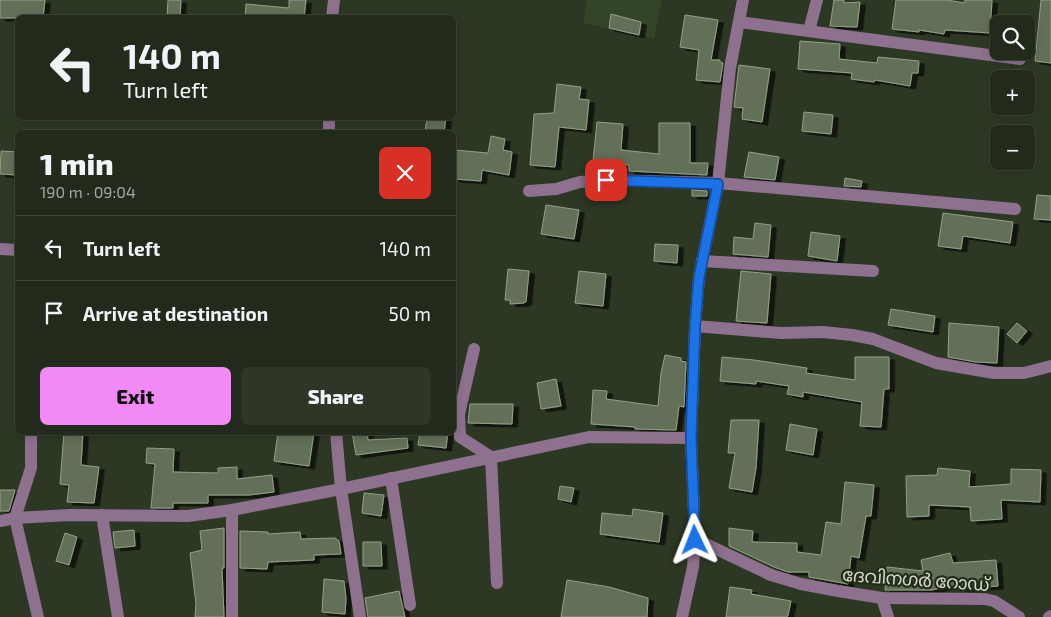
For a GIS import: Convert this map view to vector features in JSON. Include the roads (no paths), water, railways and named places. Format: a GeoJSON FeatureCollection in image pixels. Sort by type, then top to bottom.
{"type":"FeatureCollection","features":[{"type":"Feature","properties":{"kind":"street"},"geometry":{"type":"LineString","coordinates":[[332,15],[334,0]]}},
{"type":"Feature","properties":{"kind":"street"},"geometry":{"type":"LineString","coordinates":[[682,617],[693,567],[695,540],[691,438],[695,326],[699,277],[718,184],[730,68],[743,0]]}},
{"type":"Feature","properties":{"kind":"street"},"geometry":{"type":"LineString","coordinates":[[809,31],[816,0]]}},
{"type":"Feature","properties":{"kind":"street"},"geometry":{"type":"LineString","coordinates":[[738,22],[990,55]]}},
{"type":"Feature","properties":{"kind":"street"},"geometry":{"type":"LineString","coordinates":[[529,191],[556,189],[580,182],[606,180],[718,184],[1015,209]]}},
{"type":"Feature","properties":{"kind":"street"},"geometry":{"type":"LineString","coordinates":[[0,249],[15,250]]}},
{"type":"Feature","properties":{"kind":"street"},"geometry":{"type":"LineString","coordinates":[[702,261],[872,271]]}},
{"type":"Feature","properties":{"kind":"street"},"geometry":{"type":"LineString","coordinates":[[695,326],[780,333],[823,332],[852,335],[873,339],[936,363],[994,373],[1024,373],[1051,366]]}},
{"type":"Feature","properties":{"kind":"street"},"geometry":{"type":"LineString","coordinates":[[474,349],[459,414],[460,437],[491,457]]}},
{"type":"Feature","properties":{"kind":"street"},"geometry":{"type":"LineString","coordinates":[[31,435],[31,468],[15,518],[38,617]]}},
{"type":"Feature","properties":{"kind":"street"},"geometry":{"type":"LineString","coordinates":[[336,435],[341,489],[360,617]]}},
{"type":"Feature","properties":{"kind":"street"},"geometry":{"type":"LineString","coordinates":[[0,521],[15,518],[102,515],[188,516],[232,510],[341,489],[589,437],[691,438]]}},
{"type":"Feature","properties":{"kind":"street"},"geometry":{"type":"LineString","coordinates":[[491,457],[497,583]]}},
{"type":"Feature","properties":{"kind":"street"},"geometry":{"type":"LineString","coordinates":[[392,478],[410,605]]}},
{"type":"Feature","properties":{"kind":"street"},"geometry":{"type":"LineString","coordinates":[[232,510],[232,617]]}},
{"type":"Feature","properties":{"kind":"street"},"geometry":{"type":"LineString","coordinates":[[102,515],[118,617]]}},
{"type":"Feature","properties":{"kind":"street","name":"ദേവിനഗർ റോഡ്"},"geometry":{"type":"LineString","coordinates":[[695,540],[771,575],[801,584],[882,598],[985,598],[994,601],[1019,617]]}},
{"type":"Feature","properties":{"kind":"street"},"geometry":{"type":"LineString","coordinates":[[882,598],[888,617]]}}]}
